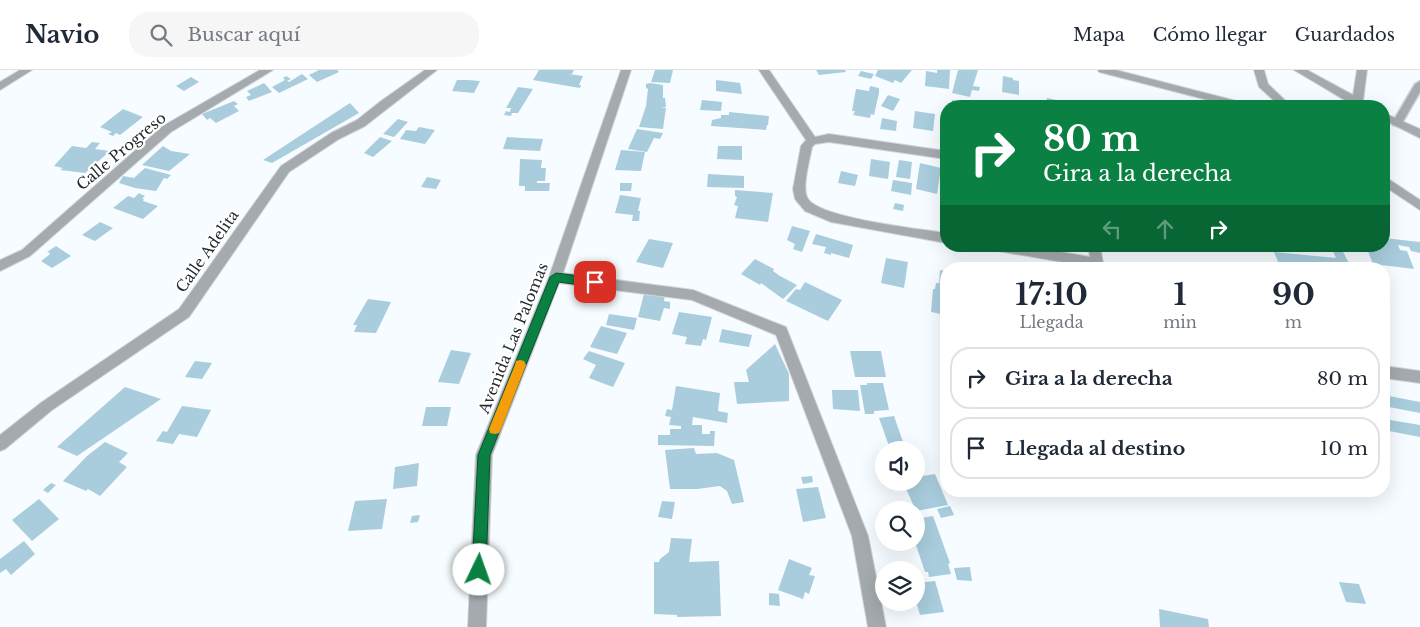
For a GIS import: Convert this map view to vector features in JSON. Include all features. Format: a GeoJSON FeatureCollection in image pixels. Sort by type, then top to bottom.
{"type":"FeatureCollection","features":[{"type":"Feature","properties":{"kind":"street"},"geometry":{"type":"LineString","coordinates":[[0,87],[26,70]]}},
{"type":"Feature","properties":{"kind":"street","name":"Calle Progreso"},"geometry":{"type":"LineString","coordinates":[[0,266],[26,253],[167,129],[268,70]]}},
{"type":"Feature","properties":{"kind":"street","name":"Calle Adelita"},"geometry":{"type":"LineString","coordinates":[[0,444],[47,406],[184,313],[285,169],[335,136],[361,123],[385,103],[432,70]]}},
{"type":"Feature","properties":{"kind":"street","name":"Avenida Las Palomas"},"geometry":{"type":"LineString","coordinates":[[477,627],[484,455],[556,277],[626,70]]}},
{"type":"Feature","properties":{"kind":"street"},"geometry":{"type":"LineString","coordinates":[[764,70],[812,140]]}},
{"type":"Feature","properties":{"kind":"street"},"geometry":{"type":"LineString","coordinates":[[1103,70],[1220,100]]}},
{"type":"Feature","properties":{"kind":"street"},"geometry":{"type":"LineString","coordinates":[[1260,70],[1263,85],[1279,100]]}},
{"type":"Feature","properties":{"kind":"street"},"geometry":{"type":"LineString","coordinates":[[1299,70],[1354,100]]}},
{"type":"Feature","properties":{"kind":"street"},"geometry":{"type":"LineString","coordinates":[[1361,100],[1362,70]]}},
{"type":"Feature","properties":{"kind":"street"},"geometry":{"type":"LineString","coordinates":[[1390,119],[1420,134]]}},
{"type":"Feature","properties":{"kind":"street"},"geometry":{"type":"LineString","coordinates":[[940,154],[829,138],[812,140],[808,146],[799,188],[801,199],[809,208],[831,218],[940,237]]}},
{"type":"Feature","properties":{"kind":"street"},"geometry":{"type":"LineString","coordinates":[[1390,184],[1420,206]]}},
{"type":"Feature","properties":{"kind":"street"},"geometry":{"type":"LineString","coordinates":[[1028,252],[1078,262]]}},
{"type":"Feature","properties":{"kind":"street"},"geometry":{"type":"LineString","coordinates":[[556,277],[693,295],[781,331],[860,536],[877,627]]}},
{"type":"Feature","properties":{"kind":"street"},"geometry":{"type":"LineString","coordinates":[[1390,373],[1420,377]]}},
{"type":"Feature","properties":{"kind":"lane"},"geometry":{"type":"LineString","coordinates":[[1397,123],[1420,84]]}},
{"type":"Feature","properties":{"kind":"building"},"geometry":{"type":"Polygon","coordinates":[[[319,70],[337,70],[339,72],[317,82],[309,75],[319,70]]]}},
{"type":"Feature","properties":{"kind":"building"},"geometry":{"type":"Polygon","coordinates":[[[539,70],[574,70],[572,74],[569,74],[583,76],[579,85],[581,85],[580,88],[533,80],[539,70]]]}},
{"type":"Feature","properties":{"kind":"building"},"geometry":{"type":"Polygon","coordinates":[[[655,70],[673,70],[670,83],[651,82],[655,70]]]}},
{"type":"Feature","properties":{"kind":"building"},"geometry":{"type":"Polygon","coordinates":[[[816,70],[845,70],[846,72],[819,75],[816,70]]]}},
{"type":"Feature","properties":{"kind":"building"},"geometry":{"type":"Polygon","coordinates":[[[878,70],[912,70],[901,83],[895,80],[893,83],[875,76],[878,70]]]}},
{"type":"Feature","properties":{"kind":"building"},"geometry":{"type":"Polygon","coordinates":[[[937,70],[950,70],[949,89],[925,86],[926,71],[937,73],[937,70]]]}},
{"type":"Feature","properties":{"kind":"building"},"geometry":{"type":"Polygon","coordinates":[[[958,70],[978,70],[973,86],[980,87],[979,91],[972,90],[970,97],[952,93],[958,70]]]}},
{"type":"Feature","properties":{"kind":"building"},"geometry":{"type":"Polygon","coordinates":[[[861,71],[874,74],[871,79],[858,76],[861,71]]]}},
{"type":"Feature","properties":{"kind":"building"},"geometry":{"type":"Polygon","coordinates":[[[302,74],[308,79],[279,93],[272,87],[285,80],[283,78],[286,76],[291,79],[287,81],[289,82],[302,74]]]}},
{"type":"Feature","properties":{"kind":"building"},"geometry":{"type":"Polygon","coordinates":[[[1003,76],[1019,81],[1019,95],[1002,92],[1003,76]]]}},
{"type":"Feature","properties":{"kind":"building"},"geometry":{"type":"Polygon","coordinates":[[[191,77],[199,82],[184,91],[176,86],[191,77]]]}},
{"type":"Feature","properties":{"kind":"building"},"geometry":{"type":"Polygon","coordinates":[[[457,80],[480,81],[474,93],[452,91],[457,80]]]}},
{"type":"Feature","properties":{"kind":"building"},"geometry":{"type":"Polygon","coordinates":[[[716,80],[740,83],[742,94],[716,91],[716,80]]]}},
{"type":"Feature","properties":{"kind":"building"},"geometry":{"type":"Polygon","coordinates":[[[264,83],[272,92],[249,101],[246,97],[251,95],[247,91],[264,83]]]}},
{"type":"Feature","properties":{"kind":"building"},"geometry":{"type":"Polygon","coordinates":[[[646,84],[663,85],[663,98],[665,98],[666,107],[661,108],[666,108],[663,129],[639,127],[646,106],[648,89],[646,84]]]}},
{"type":"Feature","properties":{"kind":"building"},"geometry":{"type":"Polygon","coordinates":[[[870,86],[879,88],[874,115],[871,114],[870,118],[853,115],[855,111],[852,111],[856,89],[869,91],[870,86]]]}},
{"type":"Feature","properties":{"kind":"building"},"geometry":{"type":"Polygon","coordinates":[[[518,87],[533,89],[518,113],[512,113],[511,116],[504,115],[506,111],[510,112],[511,108],[506,108],[518,87]]]}},
{"type":"Feature","properties":{"kind":"building"},"geometry":{"type":"Polygon","coordinates":[[[888,95],[900,99],[893,111],[881,106],[888,95]]]}},
{"type":"Feature","properties":{"kind":"building"},"geometry":{"type":"Polygon","coordinates":[[[702,100],[722,102],[721,111],[700,110],[702,100]]]}},
{"type":"Feature","properties":{"kind":"building"},"geometry":{"type":"Polygon","coordinates":[[[234,101],[238,104],[234,106],[239,111],[216,123],[210,118],[207,120],[202,114],[234,101]]]}},
{"type":"Feature","properties":{"kind":"building"},"geometry":{"type":"Polygon","coordinates":[[[350,103],[359,113],[272,163],[263,160],[350,103]]]}},
{"type":"Feature","properties":{"kind":"building"},"geometry":{"type":"Polygon","coordinates":[[[123,109],[143,117],[120,135],[116,133],[113,136],[108,134],[112,132],[100,127],[123,109]]]}},
{"type":"Feature","properties":{"kind":"building"},"geometry":{"type":"Polygon","coordinates":[[[915,111],[935,114],[933,131],[913,128],[915,111]]]}},
{"type":"Feature","properties":{"kind":"building"},"geometry":{"type":"Polygon","coordinates":[[[729,112],[769,116],[766,130],[711,126],[712,120],[721,118],[721,115],[729,115],[729,112]]]}},
{"type":"Feature","properties":{"kind":"building"},"geometry":{"type":"Polygon","coordinates":[[[882,118],[897,121],[896,131],[880,129],[882,118]]]}},
{"type":"Feature","properties":{"kind":"building"},"geometry":{"type":"Polygon","coordinates":[[[398,119],[408,122],[394,137],[383,134],[398,119]]]}},
{"type":"Feature","properties":{"kind":"building"},"geometry":{"type":"Polygon","coordinates":[[[419,127],[435,130],[425,144],[400,139],[406,130],[416,131],[419,127]]]}},
{"type":"Feature","properties":{"kind":"building"},"geometry":{"type":"Polygon","coordinates":[[[637,129],[663,133],[660,139],[654,138],[647,152],[628,149],[637,129]]]}},
{"type":"Feature","properties":{"kind":"building"},"geometry":{"type":"Polygon","coordinates":[[[380,137],[392,141],[373,157],[364,153],[380,137]]]}},
{"type":"Feature","properties":{"kind":"building"},"geometry":{"type":"Polygon","coordinates":[[[507,137],[543,139],[540,151],[503,149],[507,137]]]}},
{"type":"Feature","properties":{"kind":"building"},"geometry":{"type":"Polygon","coordinates":[[[92,142],[100,143],[95,149],[110,151],[85,173],[60,170],[63,168],[54,166],[72,146],[86,148],[92,142]]]}},
{"type":"Feature","properties":{"kind":"building"},"geometry":{"type":"Polygon","coordinates":[[[163,146],[171,151],[190,154],[169,171],[142,165],[163,146]]]}},
{"type":"Feature","properties":{"kind":"building"},"geometry":{"type":"Polygon","coordinates":[[[718,146],[742,146],[742,160],[717,159],[718,146]]]}},
{"type":"Feature","properties":{"kind":"building"},"geometry":{"type":"Polygon","coordinates":[[[621,150],[645,152],[641,171],[615,170],[621,150]]]}},
{"type":"Feature","properties":{"kind":"building"},"geometry":{"type":"Polygon","coordinates":[[[520,159],[542,160],[541,168],[546,168],[545,181],[537,181],[537,183],[550,183],[549,191],[525,191],[525,186],[519,186],[520,159]]]}},
{"type":"Feature","properties":{"kind":"building"},"geometry":{"type":"Polygon","coordinates":[[[871,159],[890,162],[888,179],[869,176],[871,159]]]}},
{"type":"Feature","properties":{"kind":"building"},"geometry":{"type":"Polygon","coordinates":[[[899,160],[912,162],[910,179],[896,177],[899,160]]]}},
{"type":"Feature","properties":{"kind":"building"},"geometry":{"type":"Polygon","coordinates":[[[920,163],[940,168],[937,194],[916,189],[920,163]]]}},
{"type":"Feature","properties":{"kind":"building"},"geometry":{"type":"Polygon","coordinates":[[[145,168],[171,175],[167,179],[164,178],[156,191],[135,188],[119,183],[123,176],[134,178],[145,168]]]}},
{"type":"Feature","properties":{"kind":"building"},"geometry":{"type":"Polygon","coordinates":[[[841,171],[858,175],[855,186],[838,183],[841,171]]]}},
{"type":"Feature","properties":{"kind":"building"},"geometry":{"type":"Polygon","coordinates":[[[708,174],[744,176],[744,188],[707,187],[708,174]]]}},
{"type":"Feature","properties":{"kind":"building"},"geometry":{"type":"Polygon","coordinates":[[[427,177],[441,180],[436,189],[421,187],[427,177]]]}},
{"type":"Feature","properties":{"kind":"building"},"geometry":{"type":"Polygon","coordinates":[[[893,180],[912,183],[911,195],[891,191],[893,180]]]}},
{"type":"Feature","properties":{"kind":"building"},"geometry":{"type":"Polygon","coordinates":[[[620,183],[632,183],[631,191],[620,191],[620,183]]]}},
{"type":"Feature","properties":{"kind":"building"},"geometry":{"type":"Polygon","coordinates":[[[735,190],[773,193],[768,222],[735,218],[738,206],[734,205],[737,197],[735,196],[735,190]]]}},
{"type":"Feature","properties":{"kind":"building"},"geometry":{"type":"Polygon","coordinates":[[[139,193],[145,196],[142,199],[144,199],[143,201],[158,206],[143,219],[113,208],[128,196],[134,198],[139,193]]]}},
{"type":"Feature","properties":{"kind":"building"},"geometry":{"type":"Polygon","coordinates":[[[620,195],[641,198],[638,211],[640,211],[639,221],[632,221],[633,215],[615,213],[620,195]]]}},
{"type":"Feature","properties":{"kind":"building"},"geometry":{"type":"Polygon","coordinates":[[[895,203],[904,205],[903,211],[893,209],[895,203]]]}},
{"type":"Feature","properties":{"kind":"building"},"geometry":{"type":"Polygon","coordinates":[[[100,222],[113,228],[95,241],[82,235],[100,222]]]}},
{"type":"Feature","properties":{"kind":"building"},"geometry":{"type":"Polygon","coordinates":[[[792,226],[810,231],[802,252],[793,249],[795,244],[787,240],[792,226]]]}},
{"type":"Feature","properties":{"kind":"building"},"geometry":{"type":"Polygon","coordinates":[[[816,234],[853,245],[849,258],[824,253],[826,247],[812,244],[816,234]]]}},
{"type":"Feature","properties":{"kind":"building"},"geometry":{"type":"Polygon","coordinates":[[[649,239],[673,243],[663,268],[636,262],[649,239]]]}},
{"type":"Feature","properties":{"kind":"building"},"geometry":{"type":"Polygon","coordinates":[[[1390,239],[1420,242],[1420,253],[1411,251],[1409,247],[1398,245],[1400,250],[1407,251],[1414,269],[1390,266],[1390,262],[1372,262],[1368,252],[1390,252],[1390,239]]]}},
{"type":"Feature","properties":{"kind":"building"},"geometry":{"type":"Polygon","coordinates":[[[56,246],[71,256],[52,268],[41,261],[49,255],[50,253],[47,252],[56,246]]]}},
{"type":"Feature","properties":{"kind":"building"},"geometry":{"type":"Polygon","coordinates":[[[1274,252],[1336,258],[1333,252],[1343,252],[1348,262],[1278,262],[1274,252]]]}},
{"type":"Feature","properties":{"kind":"building"},"geometry":{"type":"Polygon","coordinates":[[[886,258],[908,262],[904,288],[881,283],[886,258]]]}},
{"type":"Feature","properties":{"kind":"building"},"geometry":{"type":"Polygon","coordinates":[[[755,259],[797,285],[783,299],[761,283],[760,285],[741,274],[755,259]]]}},
{"type":"Feature","properties":{"kind":"building"},"geometry":{"type":"Polygon","coordinates":[[[940,270],[940,314],[931,312],[933,289],[935,289],[936,283],[939,283],[940,270]]]}},
{"type":"Feature","properties":{"kind":"building"},"geometry":{"type":"Polygon","coordinates":[[[805,282],[842,300],[828,321],[786,301],[796,289],[800,290],[805,282]]]}},
{"type":"Feature","properties":{"kind":"building"},"geometry":{"type":"Polygon","coordinates":[[[645,290],[665,293],[664,301],[670,302],[670,309],[664,308],[660,321],[638,317],[645,290]]]}},
{"type":"Feature","properties":{"kind":"building"},"geometry":{"type":"Polygon","coordinates":[[[368,299],[391,302],[376,333],[354,332],[357,325],[353,325],[368,299]]]}},
{"type":"Feature","properties":{"kind":"building"},"geometry":{"type":"Polygon","coordinates":[[[679,312],[712,317],[706,340],[703,339],[701,346],[685,344],[687,337],[672,334],[679,312]]]}},
{"type":"Feature","properties":{"kind":"building"},"geometry":{"type":"Polygon","coordinates":[[[609,314],[637,318],[634,330],[606,325],[609,314]]]}},
{"type":"Feature","properties":{"kind":"building"},"geometry":{"type":"Polygon","coordinates":[[[601,326],[627,333],[617,354],[590,347],[601,326]]]}},
{"type":"Feature","properties":{"kind":"building"},"geometry":{"type":"Polygon","coordinates":[[[722,329],[752,335],[749,347],[719,342],[722,329]]]}},
{"type":"Feature","properties":{"kind":"building"},"geometry":{"type":"Polygon","coordinates":[[[775,344],[789,374],[789,401],[737,404],[734,382],[749,382],[746,370],[775,344]]]}},
{"type":"Feature","properties":{"kind":"building"},"geometry":{"type":"Polygon","coordinates":[[[451,350],[471,353],[459,384],[438,382],[451,350]]]}},
{"type":"Feature","properties":{"kind":"building"},"geometry":{"type":"Polygon","coordinates":[[[589,351],[625,363],[613,387],[589,378],[596,365],[583,359],[589,351]]]}},
{"type":"Feature","properties":{"kind":"building"},"geometry":{"type":"Polygon","coordinates":[[[850,351],[881,351],[886,377],[855,377],[850,351]]]}},
{"type":"Feature","properties":{"kind":"building"},"geometry":{"type":"Polygon","coordinates":[[[195,361],[212,363],[202,379],[185,377],[195,361]]]}},
{"type":"Feature","properties":{"kind":"building"},"geometry":{"type":"Polygon","coordinates":[[[867,383],[883,383],[889,410],[865,414],[860,385],[867,385],[867,383]]]}},
{"type":"Feature","properties":{"kind":"building"},"geometry":{"type":"Polygon","coordinates":[[[676,386],[720,393],[718,411],[728,413],[727,423],[693,417],[692,425],[702,425],[702,434],[710,434],[710,431],[715,431],[714,446],[658,445],[658,435],[670,435],[670,429],[681,429],[681,426],[669,425],[671,417],[665,416],[667,409],[672,410],[676,386]]]}},
{"type":"Feature","properties":{"kind":"building"},"geometry":{"type":"Polygon","coordinates":[[[125,387],[161,399],[77,456],[57,447],[125,387]]]}},
{"type":"Feature","properties":{"kind":"building"},"geometry":{"type":"Polygon","coordinates":[[[832,390],[858,390],[860,411],[833,409],[832,390]]]}},
{"type":"Feature","properties":{"kind":"building"},"geometry":{"type":"Polygon","coordinates":[[[1390,396],[1420,402],[1420,413],[1390,407],[1390,396]]]}},
{"type":"Feature","properties":{"kind":"building"},"geometry":{"type":"Polygon","coordinates":[[[182,406],[211,410],[197,437],[179,434],[173,444],[156,441],[163,431],[167,432],[182,406]]]}},
{"type":"Feature","properties":{"kind":"building"},"geometry":{"type":"Polygon","coordinates":[[[426,407],[451,407],[447,426],[422,426],[426,407]]]}},
{"type":"Feature","properties":{"kind":"building"},"geometry":{"type":"Polygon","coordinates":[[[894,416],[903,441],[887,441],[879,418],[894,416]]]}},
{"type":"Feature","properties":{"kind":"building"},"geometry":{"type":"Polygon","coordinates":[[[1390,420],[1420,425],[1420,437],[1390,431],[1390,420]]]}},
{"type":"Feature","properties":{"kind":"building"},"geometry":{"type":"Polygon","coordinates":[[[105,442],[128,453],[119,462],[127,467],[100,496],[88,489],[86,491],[63,481],[87,456],[105,442]]]}},
{"type":"Feature","properties":{"kind":"building"},"geometry":{"type":"Polygon","coordinates":[[[694,448],[696,454],[717,453],[734,460],[744,502],[732,504],[727,491],[720,486],[697,489],[670,489],[665,450],[694,448]]]}},
{"type":"Feature","properties":{"kind":"building"},"geometry":{"type":"Polygon","coordinates":[[[419,463],[417,486],[393,489],[395,467],[419,463]]]}},
{"type":"Feature","properties":{"kind":"building"},"geometry":{"type":"Polygon","coordinates":[[[935,474],[940,486],[940,497],[945,497],[948,505],[925,509],[925,501],[912,501],[907,491],[925,491],[925,476],[935,474]]]}},
{"type":"Feature","properties":{"kind":"building"},"geometry":{"type":"Polygon","coordinates":[[[812,476],[813,482],[803,484],[801,477],[812,476]]]}},
{"type":"Feature","properties":{"kind":"building"},"geometry":{"type":"Polygon","coordinates":[[[51,483],[56,485],[48,493],[43,490],[51,483]]]}},
{"type":"Feature","properties":{"kind":"building"},"geometry":{"type":"Polygon","coordinates":[[[818,487],[826,518],[803,522],[796,489],[818,487]]]}},
{"type":"Feature","properties":{"kind":"building"},"geometry":{"type":"Polygon","coordinates":[[[39,499],[59,519],[32,541],[12,520],[39,499]]]}},
{"type":"Feature","properties":{"kind":"building"},"geometry":{"type":"Polygon","coordinates":[[[387,499],[382,529],[348,531],[355,501],[387,499]]]}},
{"type":"Feature","properties":{"kind":"building"},"geometry":{"type":"Polygon","coordinates":[[[662,501],[675,502],[672,519],[658,517],[662,501]]]}},
{"type":"Feature","properties":{"kind":"building"},"geometry":{"type":"Polygon","coordinates":[[[950,506],[954,515],[941,518],[937,509],[950,506]]]}},
{"type":"Feature","properties":{"kind":"building"},"geometry":{"type":"Polygon","coordinates":[[[420,515],[418,522],[410,523],[412,516],[420,515]]]}},
{"type":"Feature","properties":{"kind":"building"},"geometry":{"type":"Polygon","coordinates":[[[933,516],[950,563],[948,564],[951,574],[929,577],[928,572],[925,572],[925,561],[921,561],[918,551],[925,551],[925,517],[933,516]]]}},
{"type":"Feature","properties":{"kind":"building"},"geometry":{"type":"Polygon","coordinates":[[[671,538],[692,539],[689,562],[719,561],[721,616],[677,617],[677,615],[654,614],[654,562],[659,562],[669,552],[671,538]]]}},
{"type":"Feature","properties":{"kind":"building"},"geometry":{"type":"Polygon","coordinates":[[[24,541],[35,554],[11,575],[6,569],[0,573],[0,559],[24,541]]]}},
{"type":"Feature","properties":{"kind":"building"},"geometry":{"type":"Polygon","coordinates":[[[789,559],[812,568],[809,575],[815,576],[809,594],[805,592],[803,599],[778,590],[789,559]]]}},
{"type":"Feature","properties":{"kind":"building"},"geometry":{"type":"Polygon","coordinates":[[[970,567],[972,581],[957,580],[954,568],[970,567]]]}},
{"type":"Feature","properties":{"kind":"building"},"geometry":{"type":"Polygon","coordinates":[[[935,581],[944,612],[920,615],[919,611],[925,611],[925,582],[935,581]]]}},
{"type":"Feature","properties":{"kind":"building"},"geometry":{"type":"Polygon","coordinates":[[[1339,582],[1359,584],[1366,604],[1346,602],[1339,582]]]}},
{"type":"Feature","properties":{"kind":"building"},"geometry":{"type":"Polygon","coordinates":[[[769,593],[779,594],[780,606],[769,605],[769,593]]]}},
{"type":"Feature","properties":{"kind":"building"},"geometry":{"type":"Polygon","coordinates":[[[1159,609],[1208,619],[1209,627],[1160,627],[1159,609]]]}},
{"type":"Feature","properties":{"kind":"slow traffic"},"geometry":{"type":"LineString","coordinates":[[495,429],[520,365]]}},
{"type":"Feature","properties":{"kind":"route"},"geometry":{"type":"LineString","coordinates":[[479,570],[484,455],[534,330],[556,277],[595,282]]}}]}
